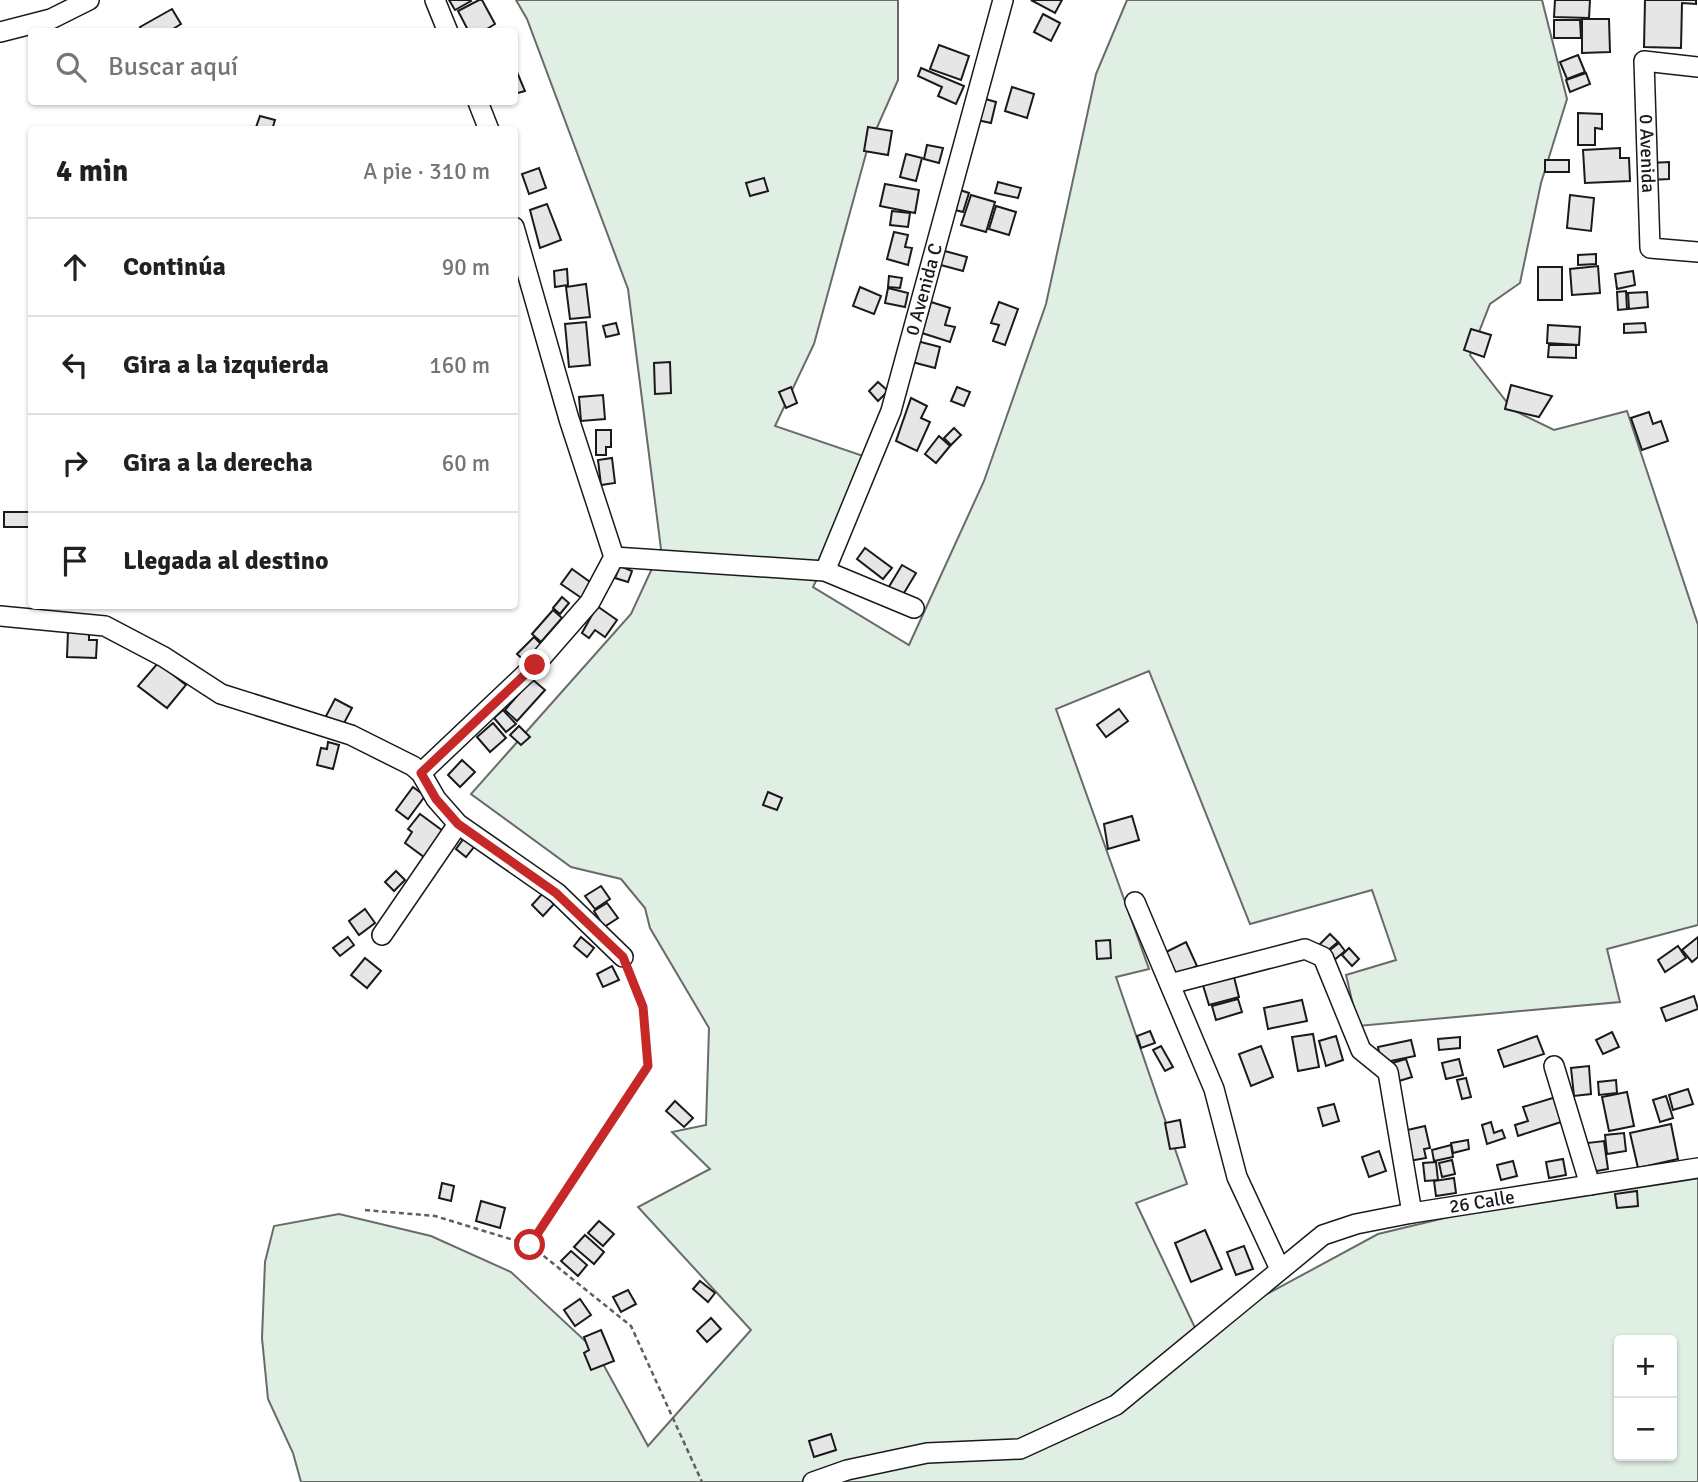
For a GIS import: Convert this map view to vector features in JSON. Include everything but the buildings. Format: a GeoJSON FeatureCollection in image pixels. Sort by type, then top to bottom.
{"type":"FeatureCollection","features":[{"type":"Feature","properties":{"kind":"street"},"geometry":{"type":"LineString","coordinates":[[0,32],[51,19],[89,0]]}},
{"type":"Feature","properties":{"kind":"street"},"geometry":{"type":"LineString","coordinates":[[435,0],[446,28]]}},
{"type":"Feature","properties":{"kind":"street","name":"0 Avenida C"},"geometry":{"type":"LineString","coordinates":[[825,571],[891,411],[1003,0]]}},
{"type":"Feature","properties":{"kind":"street","name":"0 Avenida"},"geometry":{"type":"LineString","coordinates":[[1698,66],[1644,61],[1650,248],[1698,252]]}},
{"type":"Feature","properties":{"kind":"street"},"geometry":{"type":"LineString","coordinates":[[479,105],[487,126]]}},
{"type":"Feature","properties":{"kind":"street"},"geometry":{"type":"LineString","coordinates":[[421,773],[535,665],[590,602],[614,557],[569,419],[518,241]]}},
{"type":"Feature","properties":{"kind":"street"},"geometry":{"type":"LineString","coordinates":[[614,557],[825,571],[914,608]]}},
{"type":"Feature","properties":{"kind":"street"},"geometry":{"type":"LineString","coordinates":[[0,617],[105,626],[164,657],[221,694],[351,735],[421,773],[436,799],[458,824],[556,893],[623,957]]}},
{"type":"Feature","properties":{"kind":"street"},"geometry":{"type":"LineString","coordinates":[[382,935],[458,824]]}},
{"type":"Feature","properties":{"kind":"street"},"geometry":{"type":"LineString","coordinates":[[1135,902],[1214,1089],[1237,1177],[1280,1269]]}},
{"type":"Feature","properties":{"kind":"street"},"geometry":{"type":"LineString","coordinates":[[1170,984],[1305,949],[1323,957],[1362,1050],[1388,1072],[1412,1213]]}},
{"type":"Feature","properties":{"kind":"street"},"geometry":{"type":"LineString","coordinates":[[1553,1066],[1590,1185]]}},
{"type":"Feature","properties":{"kind":"street","name":"26 Calle"},"geometry":{"type":"LineString","coordinates":[[813,1482],[847,1470],[928,1453],[1020,1448],[1116,1405],[1323,1235],[1356,1224],[1412,1213],[1698,1167]]}},
{"type":"Feature","properties":{"kind":"path"},"geometry":{"type":"LineString","coordinates":[[530,1245],[648,1066],[643,1007],[623,957]]}},
{"type":"Feature","properties":{"kind":"path"},"geometry":{"type":"LineString","coordinates":[[365,1210],[435,1216],[530,1245],[631,1326],[702,1482]]}},
{"type":"Feature","properties":{"kind":"green space"},"geometry":{"type":"Polygon","coordinates":[[[516,0],[898,0],[898,80],[867,150],[814,344],[775,426],[875,460],[813,587],[909,645],[984,481],[1046,304],[1096,74],[1127,0],[1542,0],[1567,99],[1541,183],[1520,283],[1490,304],[1470,355],[1513,410],[1554,430],[1627,411],[1698,625],[1698,925],[1607,949],[1620,1002],[1358,1026],[1346,975],[1396,960],[1372,890],[1250,924],[1149,671],[1056,709],[1149,969],[1116,977],[1187,1184],[1136,1203],[1197,1332],[1378,1234],[1503,1204],[1698,1175],[1698,1482],[301,1482],[293,1453],[268,1399],[262,1338],[265,1262],[274,1226],[339,1214],[431,1236],[511,1272],[596,1351],[648,1446],[751,1330],[638,1207],[710,1169],[672,1132],[706,1125],[709,1028],[650,928],[645,908],[621,879],[571,867],[471,794],[631,614],[661,549],[628,289],[527,19],[516,0]]]}},
{"type":"Feature","properties":{"kind":"route"},"geometry":{"type":"LineString","coordinates":[[530,1245],[648,1066],[643,1007],[623,957],[556,893],[458,824],[436,799],[421,773],[535,665]]}}]}
